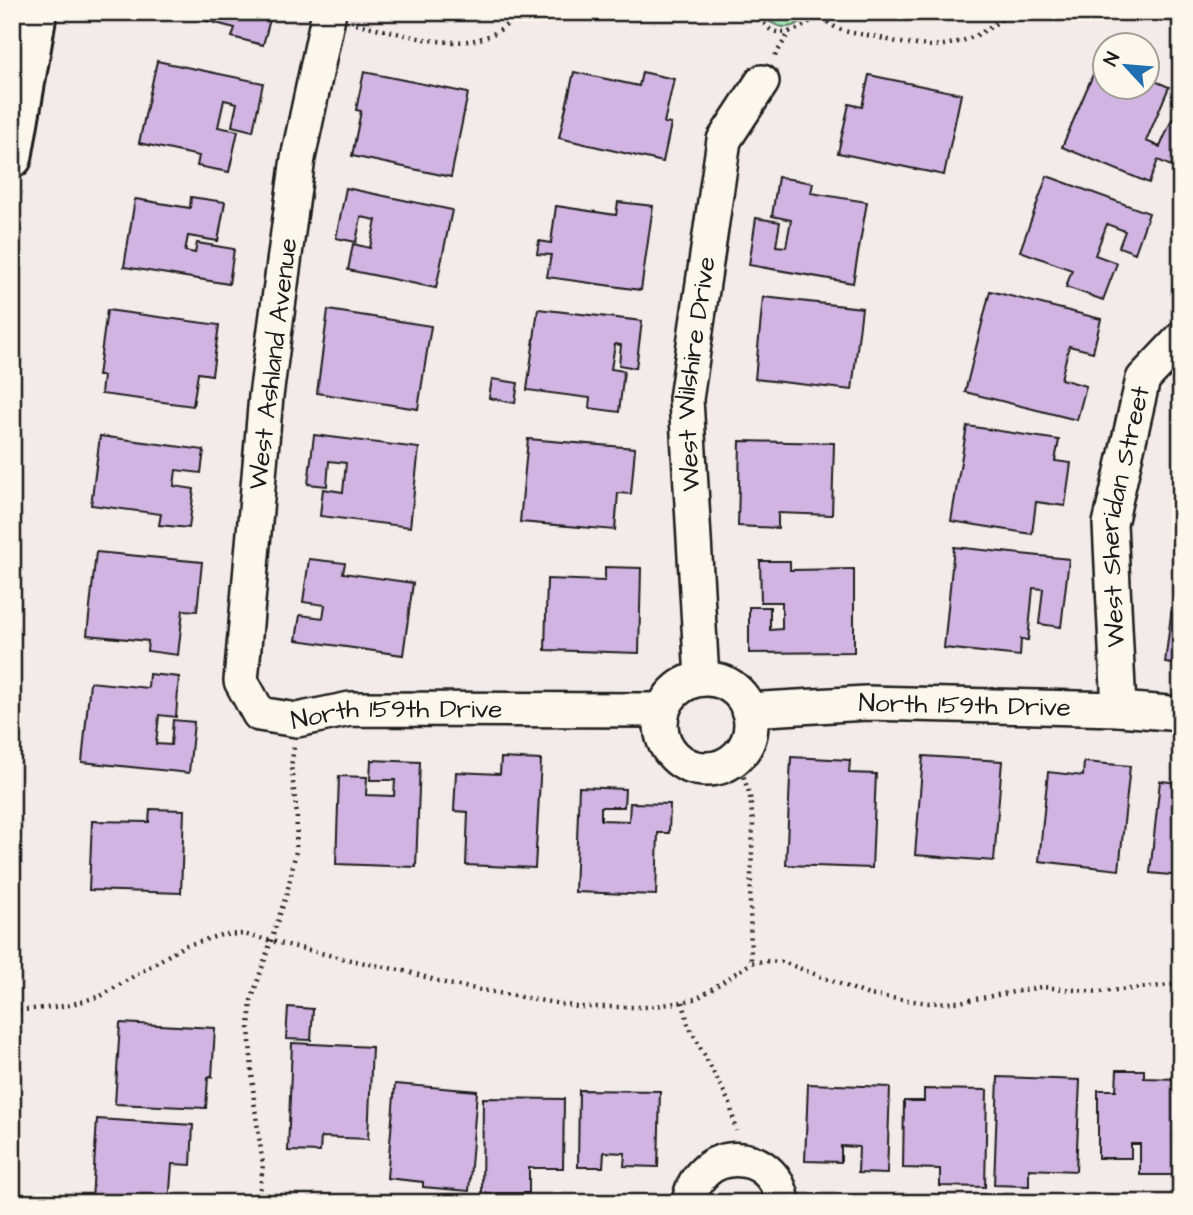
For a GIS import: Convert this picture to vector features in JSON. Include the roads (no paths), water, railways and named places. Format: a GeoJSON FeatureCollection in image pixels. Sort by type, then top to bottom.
{"type":"FeatureCollection","features":[{"type":"Feature","properties":{"kind":"main road"},"geometry":{"type":"LineString","coordinates":[[12,158],[37,12]]}},
{"type":"Feature","properties":{"kind":"street","name":"West Ashland Avenue"},"geometry":{"type":"LineString","coordinates":[[259,714],[241,681],[266,396],[298,158],[328,16]]}},
{"type":"Feature","properties":{"kind":"street","name":"West Wilshire Drive"},"geometry":{"type":"LineString","coordinates":[[702,679],[686,399],[724,140],[762,82]]}},
{"type":"Feature","properties":{"kind":"street","name":"West Sheridan Street"},"geometry":{"type":"LineString","coordinates":[[1119,709],[1110,524],[1143,379],[1181,339]]}},
{"type":"Feature","properties":{"kind":"street"},"geometry":{"type":"LineString","coordinates":[[714,680],[736,690],[748,710],[751,725],[747,740],[740,753],[728,763],[713,768],[698,768],[684,763],[672,753],[664,740],[661,726],[663,710],[669,698],[690,682],[714,680]]}},
{"type":"Feature","properties":{"kind":"street","name":"North 159th Drive"},"geometry":{"type":"LineString","coordinates":[[748,710],[866,703],[1119,709],[1181,714]]}},
{"type":"Feature","properties":{"kind":"street","name":"North 159th Drive"},"geometry":{"type":"LineString","coordinates":[[259,714],[297,720],[349,709],[663,710]]}},
{"type":"Feature","properties":{"kind":"street"},"geometry":{"type":"LineString","coordinates":[[689,1203],[694,1184],[704,1172],[717,1163],[732,1159],[748,1160],[762,1166],[778,1184],[783,1203]]}}]}
